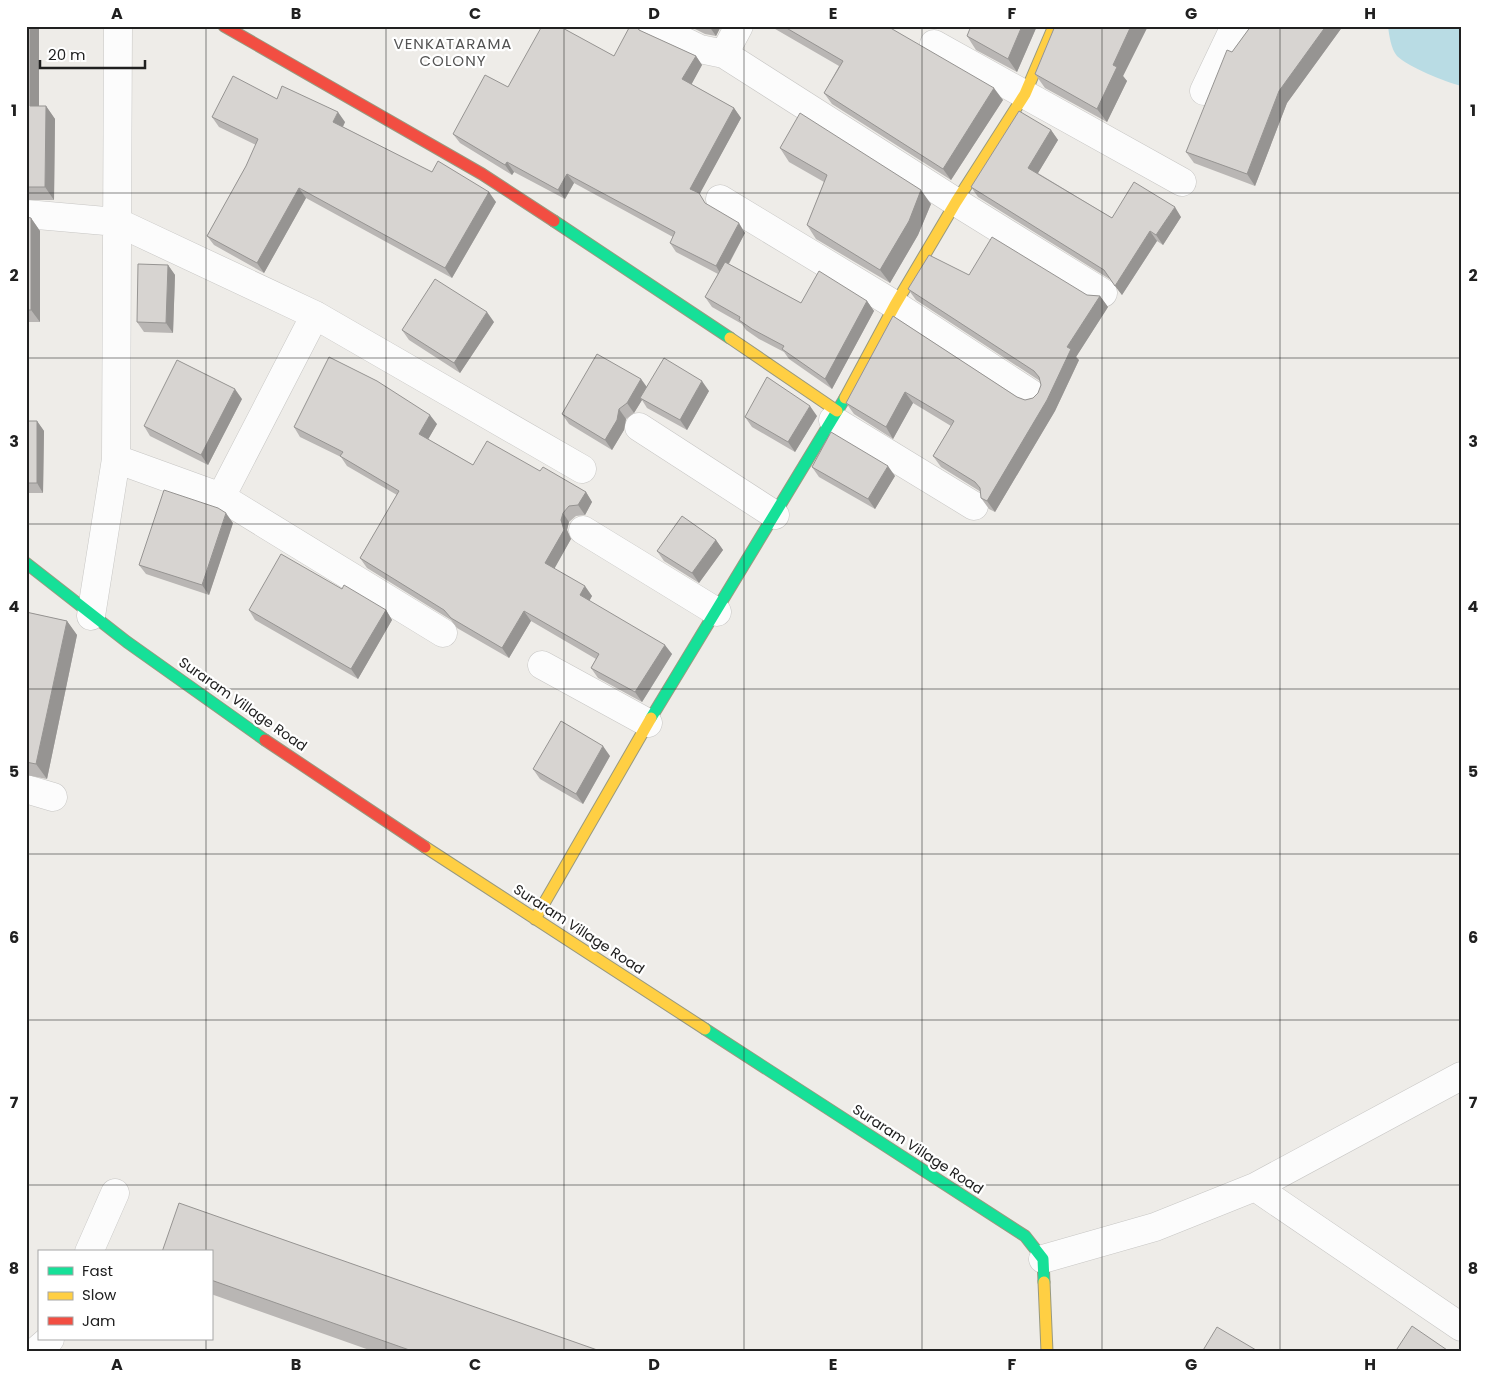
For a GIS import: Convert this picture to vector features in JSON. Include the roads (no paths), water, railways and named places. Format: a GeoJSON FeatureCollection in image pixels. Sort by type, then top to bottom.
{"type":"FeatureCollection","features":[{"type":"Feature","properties":{"kind":"street"},"geometry":{"type":"LineString","coordinates":[[91,616],[116,459],[118,26]]}},
{"type":"Feature","properties":{"kind":"street"},"geometry":{"type":"LineString","coordinates":[[224,26],[482,174],[675,300],[835,416],[974,506]]}},
{"type":"Feature","properties":{"kind":"street"},"geometry":{"type":"LineString","coordinates":[[653,26],[700,48],[724,54],[956,202],[1103,292]]}},
{"type":"Feature","properties":{"kind":"street"},"geometry":{"type":"LineString","coordinates":[[724,54],[739,26]]}},
{"type":"Feature","properties":{"kind":"street"},"geometry":{"type":"LineString","coordinates":[[534,918],[648,723],[835,416],[895,305],[956,202],[1025,94],[1054,26]]}},
{"type":"Feature","properties":{"kind":"street"},"geometry":{"type":"LineString","coordinates":[[1204,90],[1235,26]]}},
{"type":"Feature","properties":{"kind":"street"},"geometry":{"type":"LineString","coordinates":[[934,44],[1182,182]]}},
{"type":"Feature","properties":{"kind":"street"},"geometry":{"type":"LineString","coordinates":[[720,199],[895,305],[1033,394]]}},
{"type":"Feature","properties":{"kind":"street"},"geometry":{"type":"LineString","coordinates":[[26,214],[117,222],[315,315],[582,469]]}},
{"type":"Feature","properties":{"kind":"street"},"geometry":{"type":"LineString","coordinates":[[221,497],[315,315]]}},
{"type":"Feature","properties":{"kind":"street"},"geometry":{"type":"LineString","coordinates":[[639,427],[775,515]]}},
{"type":"Feature","properties":{"kind":"street"},"geometry":{"type":"LineString","coordinates":[[116,459],[221,497],[443,633]]}},
{"type":"Feature","properties":{"kind":"street"},"geometry":{"type":"LineString","coordinates":[[583,530],[717,612]]}},
{"type":"Feature","properties":{"kind":"street","name":"Suraram Village Road"},"geometry":{"type":"LineString","coordinates":[[26,563],[91,616],[335,787],[1025,1236],[1043,1259]]}},
{"type":"Feature","properties":{"kind":"street"},"geometry":{"type":"LineString","coordinates":[[542,665],[648,723]]}},
{"type":"Feature","properties":{"kind":"street"},"geometry":{"type":"LineString","coordinates":[[26,789],[53,797]]}},
{"type":"Feature","properties":{"kind":"street"},"geometry":{"type":"LineString","coordinates":[[1047,1352],[1043,1259],[1155,1227],[1254,1187],[1461,1076]]}},
{"type":"Feature","properties":{"kind":"street"},"geometry":{"type":"LineString","coordinates":[[1254,1187],[1461,1326]]}},
{"type":"Feature","properties":{"kind":"street"},"geometry":{"type":"LineString","coordinates":[[90,1250],[115,1193]]}},
{"type":"Feature","properties":{"kind":"street"},"geometry":{"type":"LineString","coordinates":[[35,1352],[49,1340]]}},
{"type":"Feature","properties":{"kind":"water"},"geometry":{"type":"Polygon","coordinates":[[[1388,26],[1461,26],[1461,86],[1437,78],[1397,56],[1392,46],[1388,26]]]}},
{"type":"Feature","properties":{"kind":"district","name":"VENKATARAMA COLONY"},"geometry":{"type":"Point","coordinates":[453,52]}}]}
